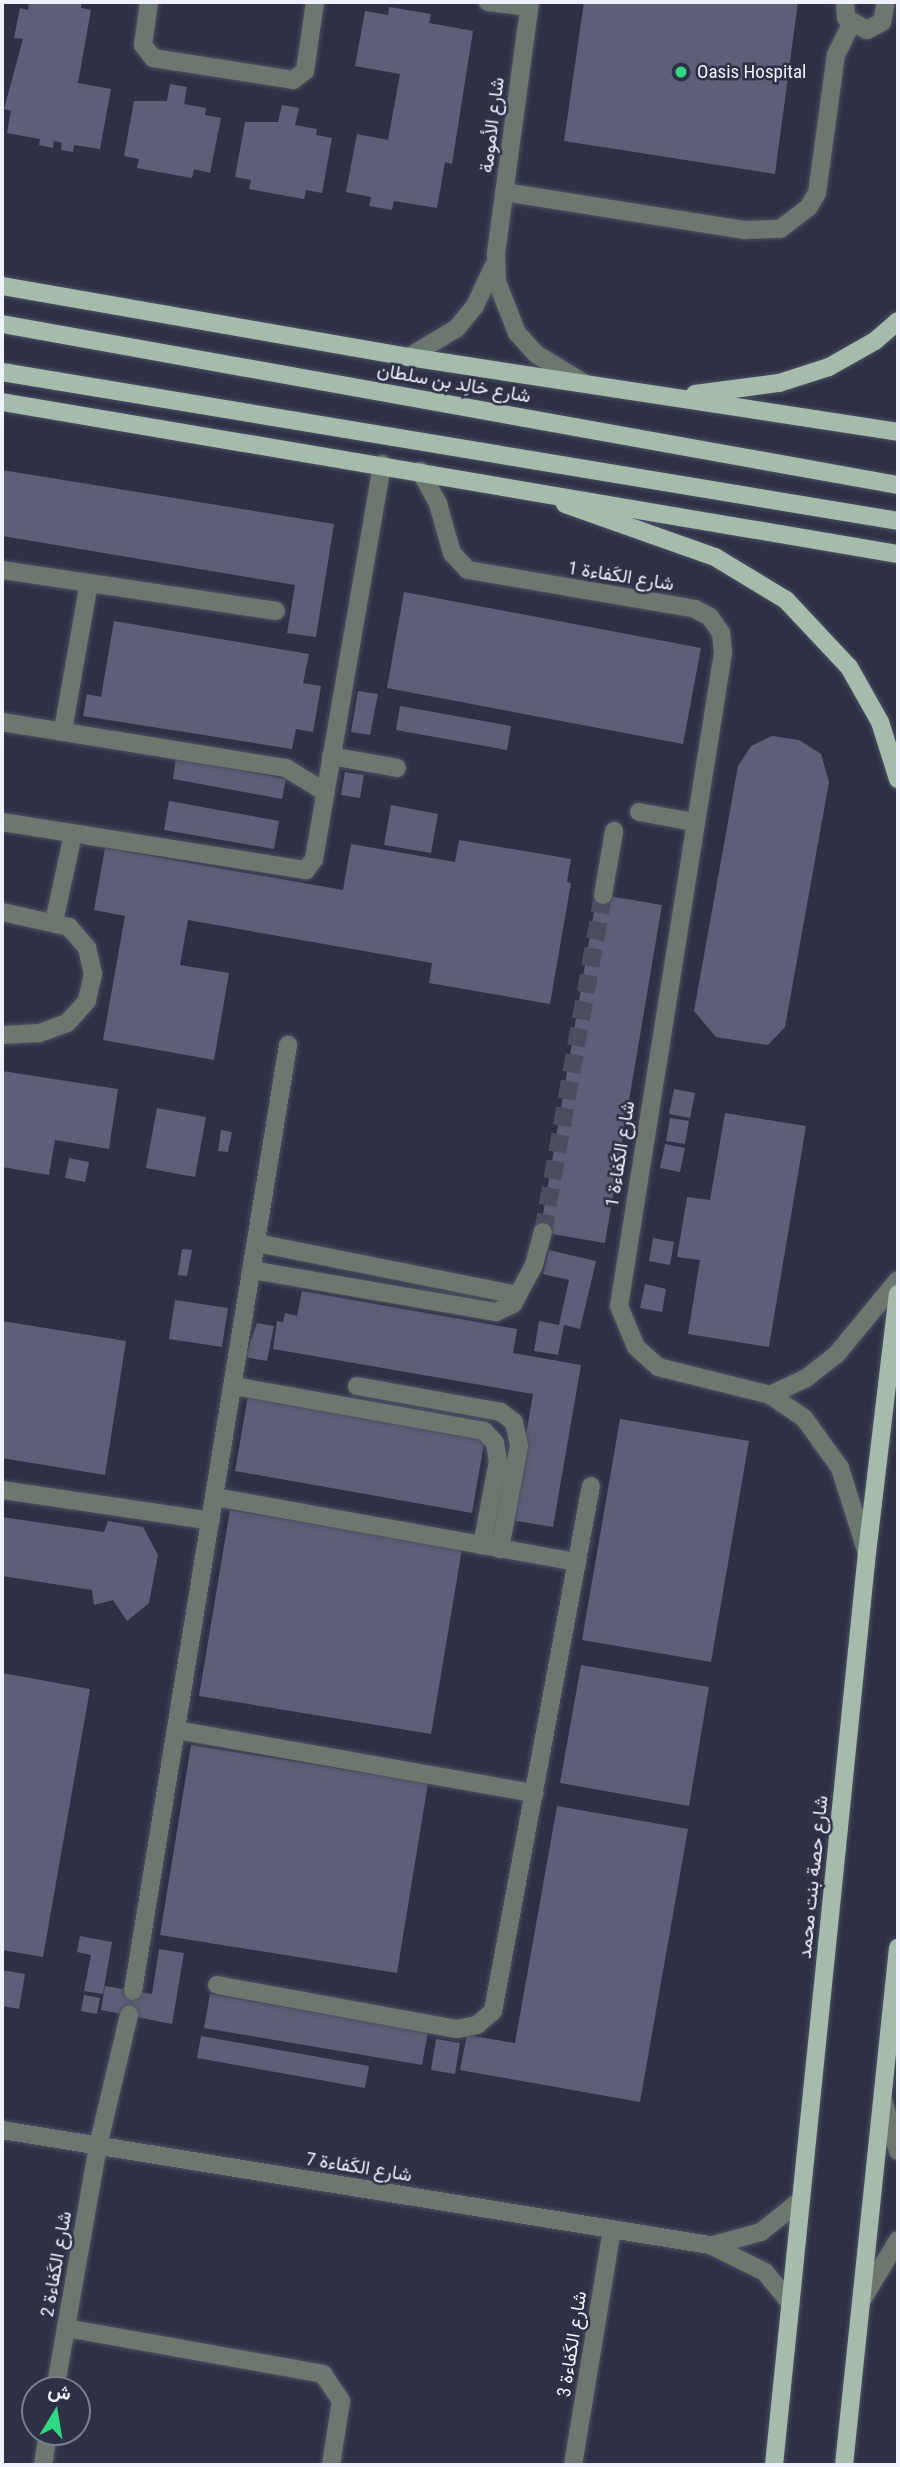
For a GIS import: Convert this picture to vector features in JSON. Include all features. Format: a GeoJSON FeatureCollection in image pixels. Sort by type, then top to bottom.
{"type":"FeatureCollection","features":[{"type":"Feature","properties":{"kind":"main road"},"geometry":{"type":"LineString","coordinates":[[2,286],[409,357],[898,432]]}},
{"type":"Feature","properties":{"kind":"main road"},"geometry":{"type":"LineString","coordinates":[[662,396],[779,383],[829,366],[874,341],[898,321]]}},
{"type":"Feature","properties":{"kind":"main road","name":"شارع خالِد بن سلطان"},"geometry":{"type":"LineString","coordinates":[[2,324],[898,485]]}},
{"type":"Feature","properties":{"kind":"main road"},"geometry":{"type":"LineString","coordinates":[[2,372],[898,521]]}},
{"type":"Feature","properties":{"kind":"main road"},"geometry":{"type":"LineString","coordinates":[[2,402],[382,464],[898,554]]}},
{"type":"Feature","properties":{"kind":"main road"},"geometry":{"type":"LineString","coordinates":[[543,492],[600,518],[715,557],[786,600],[849,667],[880,722],[898,779]]}},
{"type":"Feature","properties":{"kind":"main road","name":"شارع حصة بنت محمد"},"geometry":{"type":"LineString","coordinates":[[774,2465],[867,1553],[898,1294]]}},
{"type":"Feature","properties":{"kind":"main road"},"geometry":{"type":"LineString","coordinates":[[844,2465],[898,1948]]}},
{"type":"Feature","properties":{"kind":"street"},"geometry":{"type":"LineString","coordinates":[[149,2],[143,45],[153,58],[293,80],[305,71],[315,2]]}},
{"type":"Feature","properties":{"kind":"street"},"geometry":{"type":"LineString","coordinates":[[488,2],[529,4]]}},
{"type":"Feature","properties":{"kind":"street"},"geometry":{"type":"LineString","coordinates":[[504,192],[745,230],[780,229],[808,208],[817,193],[836,55],[851,24],[845,2]]}},
{"type":"Feature","properties":{"kind":"street"},"geometry":{"type":"LineString","coordinates":[[851,24],[867,30],[890,24],[886,2]]}},
{"type":"Feature","properties":{"kind":"street","name":"شارع الأمومة"},"geometry":{"type":"LineString","coordinates":[[409,357],[435,345],[469,313],[489,281],[496,254],[529,4]]}},
{"type":"Feature","properties":{"kind":"street","name":"شارع الأمومة"},"geometry":{"type":"LineString","coordinates":[[496,254],[501,300],[517,333],[536,354],[585,384]]}},
{"type":"Feature","properties":{"kind":"street"},"geometry":{"type":"LineString","coordinates":[[2,822],[300,872],[314,859],[382,464]]}},
{"type":"Feature","properties":{"kind":"street","name":"شارع الكَفاءة 1"},"geometry":{"type":"LineString","coordinates":[[420,471],[438,504],[452,553],[468,570],[695,608],[710,617],[721,633],[723,653],[693,822],[619,1306],[636,1347],[658,1367],[770,1395],[804,1418],[831,1450],[848,1485],[867,1553]]}},
{"type":"Feature","properties":{"kind":"street"},"geometry":{"type":"LineString","coordinates":[[2,570],[276,611]]}},
{"type":"Feature","properties":{"kind":"street"},"geometry":{"type":"LineString","coordinates":[[63,730],[89,583]]}},
{"type":"Feature","properties":{"kind":"street"},"geometry":{"type":"LineString","coordinates":[[2,722],[286,768],[324,792]]}},
{"type":"Feature","properties":{"kind":"street"},"geometry":{"type":"LineString","coordinates":[[331,756],[397,768]]}},
{"type":"Feature","properties":{"kind":"street"},"geometry":{"type":"LineString","coordinates":[[639,812],[693,822]]}},
{"type":"Feature","properties":{"kind":"street"},"geometry":{"type":"LineString","coordinates":[[603,895],[614,831]]}},
{"type":"Feature","properties":{"kind":"street"},"geometry":{"type":"LineString","coordinates":[[54,922],[73,834]]}},
{"type":"Feature","properties":{"kind":"street"},"geometry":{"type":"LineString","coordinates":[[2,912],[69,927],[87,948],[93,974],[87,1001],[78,1013],[54,1030],[2,1035]]}},
{"type":"Feature","properties":{"kind":"street"},"geometry":{"type":"LineString","coordinates":[[133,1991],[288,1045]]}},
{"type":"Feature","properties":{"kind":"street"},"geometry":{"type":"LineString","coordinates":[[252,1270],[496,1312],[506,1309],[518,1295],[543,1232]]}},
{"type":"Feature","properties":{"kind":"street"},"geometry":{"type":"LineString","coordinates":[[257,1242],[518,1295]]}},
{"type":"Feature","properties":{"kind":"street"},"geometry":{"type":"LineString","coordinates":[[770,1395],[805,1379],[836,1355],[898,1280]]}},
{"type":"Feature","properties":{"kind":"street"},"geometry":{"type":"LineString","coordinates":[[234,1386],[484,1431],[495,1443],[498,1461],[482,1546]]}},
{"type":"Feature","properties":{"kind":"street"},"geometry":{"type":"LineString","coordinates":[[358,1386],[500,1412],[514,1422],[519,1446],[500,1549]]}},
{"type":"Feature","properties":{"kind":"street"},"geometry":{"type":"LineString","coordinates":[[217,1985],[457,2029],[477,2025],[498,2002],[590,1486]]}},
{"type":"Feature","properties":{"kind":"street"},"geometry":{"type":"LineString","coordinates":[[2,1490],[211,1521]]}},
{"type":"Feature","properties":{"kind":"street"},"geometry":{"type":"LineString","coordinates":[[215,1497],[577,1562]]}},
{"type":"Feature","properties":{"kind":"street"},"geometry":{"type":"LineString","coordinates":[[176,1730],[535,1793]]}},
{"type":"Feature","properties":{"kind":"street","name":"شارع الكَفاءة 2"},"geometry":{"type":"LineString","coordinates":[[57,2376],[98,2146],[129,2015]]}},
{"type":"Feature","properties":{"kind":"street"},"geometry":{"type":"LineString","coordinates":[[883,2099],[898,2151]]}},
{"type":"Feature","properties":{"kind":"street","name":"شارع الكَفاءة 7"},"geometry":{"type":"LineString","coordinates":[[2,2130],[710,2245],[765,2272],[791,2304]]}},
{"type":"Feature","properties":{"kind":"street","name":"شارع الكَفاءة 7"},"geometry":{"type":"LineString","coordinates":[[710,2245],[761,2232],[801,2200]]}},
{"type":"Feature","properties":{"kind":"street","name":"شارع الكَفاءة 3"},"geometry":{"type":"LineString","coordinates":[[573,2465],[612,2229]]}},
{"type":"Feature","properties":{"kind":"street"},"geometry":{"type":"LineString","coordinates":[[860,2303],[898,2240]]}},
{"type":"Feature","properties":{"kind":"street"},"geometry":{"type":"LineString","coordinates":[[66,2328],[323,2374],[341,2401],[331,2465]]}},
{"type":"Feature","properties":{"kind":"street"},"geometry":{"type":"LineString","coordinates":[[43,2465],[46,2446]]}},
{"type":"Feature","properties":{"kind":"building"},"geometry":{"type":"Polygon","coordinates":[[[29,2],[82,2],[81,8],[91,10],[78,83],[111,89],[100,149],[74,145],[73,152],[61,150],[62,143],[54,141],[53,148],[39,145],[40,139],[7,133],[11,111],[4,109],[23,39],[14,38],[20,8],[28,10],[29,2]]]}},
{"type":"Feature","properties":{"kind":"building","name":"Oasis Hospital"},"geometry":{"type":"Polygon","coordinates":[[[584,2],[798,2],[775,174],[564,141],[584,2]]]}},
{"type":"Feature","properties":{"kind":"building"},"geometry":{"type":"Polygon","coordinates":[[[389,7],[431,14],[429,23],[473,31],[452,164],[445,162],[437,208],[394,201],[392,210],[369,206],[371,197],[346,192],[357,134],[388,140],[400,74],[355,66],[365,11],[388,15],[389,7]]]}},
{"type":"Feature","properties":{"kind":"building"},"geometry":{"type":"Polygon","coordinates":[[[170,84],[187,87],[184,104],[206,108],[205,115],[221,118],[210,173],[194,169],[192,178],[137,168],[139,159],[124,156],[134,101],[167,101],[170,84]]]}},
{"type":"Feature","properties":{"kind":"building"},"geometry":{"type":"Polygon","coordinates":[[[282,105],[299,108],[295,125],[317,129],[316,135],[332,138],[322,193],[306,190],[304,199],[249,189],[251,180],[235,177],[245,122],[278,122],[282,105]]]}},
{"type":"Feature","properties":{"kind":"building"},"geometry":{"type":"Polygon","coordinates":[[[2,470],[334,524],[316,637],[287,633],[295,585],[2,536],[2,470]]]}},
{"type":"Feature","properties":{"kind":"building"},"geometry":{"type":"Polygon","coordinates":[[[404,592],[701,648],[683,744],[387,688],[404,592]]]}},
{"type":"Feature","properties":{"kind":"building"},"geometry":{"type":"Polygon","coordinates":[[[114,621],[309,654],[303,683],[321,686],[313,732],[296,729],[292,749],[83,716],[87,694],[101,697],[114,621]]]}},
{"type":"Feature","properties":{"kind":"building"},"geometry":{"type":"Polygon","coordinates":[[[358,691],[378,694],[370,735],[351,732],[358,691]]]}},
{"type":"Feature","properties":{"kind":"building"},"geometry":{"type":"Polygon","coordinates":[[[400,706],[511,726],[507,750],[396,730],[400,706]]]}},
{"type":"Feature","properties":{"kind":"building"},"geometry":{"type":"Polygon","coordinates":[[[772,736],[799,740],[821,754],[829,782],[785,1027],[768,1045],[716,1037],[694,1011],[738,766],[751,746],[772,736]]]}},
{"type":"Feature","properties":{"kind":"building"},"geometry":{"type":"Polygon","coordinates":[[[176,758],[286,779],[282,799],[173,779],[176,758]]]}},
{"type":"Feature","properties":{"kind":"building"},"geometry":{"type":"Polygon","coordinates":[[[345,772],[364,775],[360,798],[341,795],[345,772]]]}},
{"type":"Feature","properties":{"kind":"building"},"geometry":{"type":"Polygon","coordinates":[[[169,801],[279,821],[274,849],[164,830],[169,801]]]}},
{"type":"Feature","properties":{"kind":"building"},"geometry":{"type":"Polygon","coordinates":[[[391,805],[438,814],[431,853],[384,845],[391,805]]]}},
{"type":"Feature","properties":{"kind":"building"},"geometry":{"type":"Polygon","coordinates":[[[459,840],[571,859],[567,882],[571,883],[550,1004],[429,983],[432,963],[188,920],[180,965],[229,973],[214,1060],[103,1040],[125,916],[94,910],[105,848],[343,890],[351,844],[455,862],[459,840]]]}},
{"type":"Feature","properties":{"kind":"building"},"geometry":{"type":"Polygon","coordinates":[[[597,894],[662,905],[605,1243],[540,1232],[597,894]]]}},
{"type":"Feature","properties":{"kind":"building"},"geometry":{"type":"Polygon","coordinates":[[[2,1071],[118,1089],[109,1149],[55,1140],[49,1175],[2,1167],[2,1071]]]}},
{"type":"Feature","properties":{"kind":"building"},"geometry":{"type":"Polygon","coordinates":[[[674,1089],[695,1093],[690,1118],[669,1114],[674,1089]]]}},
{"type":"Feature","properties":{"kind":"building"},"geometry":{"type":"Polygon","coordinates":[[[157,1108],[206,1117],[195,1177],[146,1168],[157,1108]]]}},
{"type":"Feature","properties":{"kind":"building"},"geometry":{"type":"Polygon","coordinates":[[[725,1113],[806,1126],[769,1347],[688,1334],[700,1260],[677,1257],[687,1197],[710,1200],[725,1113]]]}},
{"type":"Feature","properties":{"kind":"building"},"geometry":{"type":"Polygon","coordinates":[[[670,1118],[689,1121],[685,1144],[666,1141],[670,1118]]]}},
{"type":"Feature","properties":{"kind":"building"},"geometry":{"type":"Polygon","coordinates":[[[221,1130],[232,1132],[228,1152],[218,1151],[221,1130]]]}},
{"type":"Feature","properties":{"kind":"building"},"geometry":{"type":"Polygon","coordinates":[[[665,1144],[685,1148],[680,1172],[660,1168],[665,1144]]]}},
{"type":"Feature","properties":{"kind":"building"},"geometry":{"type":"Polygon","coordinates":[[[69,1158],[89,1162],[85,1182],[65,1178],[69,1158]]]}},
{"type":"Feature","properties":{"kind":"building"},"geometry":{"type":"Polygon","coordinates":[[[653,1238],[674,1242],[670,1265],[649,1261],[653,1238]]]}},
{"type":"Feature","properties":{"kind":"building"},"geometry":{"type":"Polygon","coordinates":[[[182,1249],[192,1250],[187,1276],[178,1275],[182,1249]]]}},
{"type":"Feature","properties":{"kind":"building"},"geometry":{"type":"Polygon","coordinates":[[[549,1250],[596,1261],[580,1329],[564,1325],[558,1355],[534,1351],[539,1321],[559,1325],[569,1280],[543,1274],[549,1250]]]}},
{"type":"Feature","properties":{"kind":"building"},"geometry":{"type":"Polygon","coordinates":[[[645,1284],[666,1289],[662,1312],[640,1308],[645,1284]]]}},
{"type":"Feature","properties":{"kind":"building"},"geometry":{"type":"Polygon","coordinates":[[[302,1291],[517,1329],[513,1353],[581,1365],[553,1527],[511,1520],[533,1394],[273,1349],[277,1321],[283,1322],[285,1313],[297,1316],[302,1291]]]}},
{"type":"Feature","properties":{"kind":"building"},"geometry":{"type":"Polygon","coordinates":[[[175,1300],[228,1308],[222,1347],[169,1339],[175,1300]]]}},
{"type":"Feature","properties":{"kind":"building"},"geometry":{"type":"Polygon","coordinates":[[[2,1321],[126,1341],[105,1475],[2,1458],[2,1321]]]}},
{"type":"Feature","properties":{"kind":"building"},"geometry":{"type":"Polygon","coordinates":[[[257,1323],[274,1326],[267,1361],[245,1357],[257,1323]]]}},
{"type":"Feature","properties":{"kind":"building"},"geometry":{"type":"Polygon","coordinates":[[[248,1396],[485,1438],[472,1513],[235,1471],[248,1396]]]}},
{"type":"Feature","properties":{"kind":"building"},"geometry":{"type":"Polygon","coordinates":[[[620,1419],[749,1441],[711,1662],[582,1640],[620,1419]]]}},
{"type":"Feature","properties":{"kind":"building"},"geometry":{"type":"Polygon","coordinates":[[[230,1510],[462,1549],[431,1734],[199,1696],[230,1510]]]}},
{"type":"Feature","properties":{"kind":"building"},"geometry":{"type":"Polygon","coordinates":[[[2,1517],[104,1532],[108,1521],[143,1527],[158,1555],[149,1603],[127,1621],[113,1600],[94,1605],[92,1590],[2,1576],[2,1517]]]}},
{"type":"Feature","properties":{"kind":"building"},"geometry":{"type":"Polygon","coordinates":[[[581,1665],[709,1687],[689,1806],[560,1783],[581,1665]]]}},
{"type":"Feature","properties":{"kind":"building"},"geometry":{"type":"Polygon","coordinates":[[[2,1673],[90,1689],[43,1957],[2,1950],[2,1673]]]}},
{"type":"Feature","properties":{"kind":"building"},"geometry":{"type":"Polygon","coordinates":[[[191,1745],[428,1783],[397,1973],[160,1935],[191,1745]]]}},
{"type":"Feature","properties":{"kind":"building"},"geometry":{"type":"Polygon","coordinates":[[[557,1806],[688,1829],[640,2102],[460,2070],[467,2035],[515,2043],[557,1806]]]}},
{"type":"Feature","properties":{"kind":"building"},"geometry":{"type":"Polygon","coordinates":[[[80,1936],[112,1942],[103,1994],[84,1991],[91,1955],[77,1952],[80,1936]]]}},
{"type":"Feature","properties":{"kind":"building"},"geometry":{"type":"Polygon","coordinates":[[[159,1949],[184,1953],[172,2024],[101,2010],[105,1986],[152,1994],[159,1949]]]}},
{"type":"Feature","properties":{"kind":"building"},"geometry":{"type":"Polygon","coordinates":[[[2,1970],[25,1974],[19,2009],[2,2006],[2,1970]]]}},
{"type":"Feature","properties":{"kind":"building"},"geometry":{"type":"Polygon","coordinates":[[[210,1994],[428,2032],[422,2065],[204,2028],[210,1994]]]}},
{"type":"Feature","properties":{"kind":"building"},"geometry":{"type":"Polygon","coordinates":[[[84,1995],[100,1998],[97,2014],[81,2011],[84,1995]]]}},
{"type":"Feature","properties":{"kind":"building"},"geometry":{"type":"Polygon","coordinates":[[[201,2036],[369,2066],[365,2088],[197,2058],[201,2036]]]}},
{"type":"Feature","properties":{"kind":"building"},"geometry":{"type":"Polygon","coordinates":[[[436,2039],[460,2043],[455,2074],[431,2070],[436,2039]]]}},
{"type":"Feature","properties":{"kind":"tunnel"},"geometry":{"type":"LineString","coordinates":[[543,1232],[603,895]]}},
{"type":"Feature","properties":{"kind":"place","name":"Oasis Hospital"},"geometry":{"type":"Point","coordinates":[681,72]}}]}
